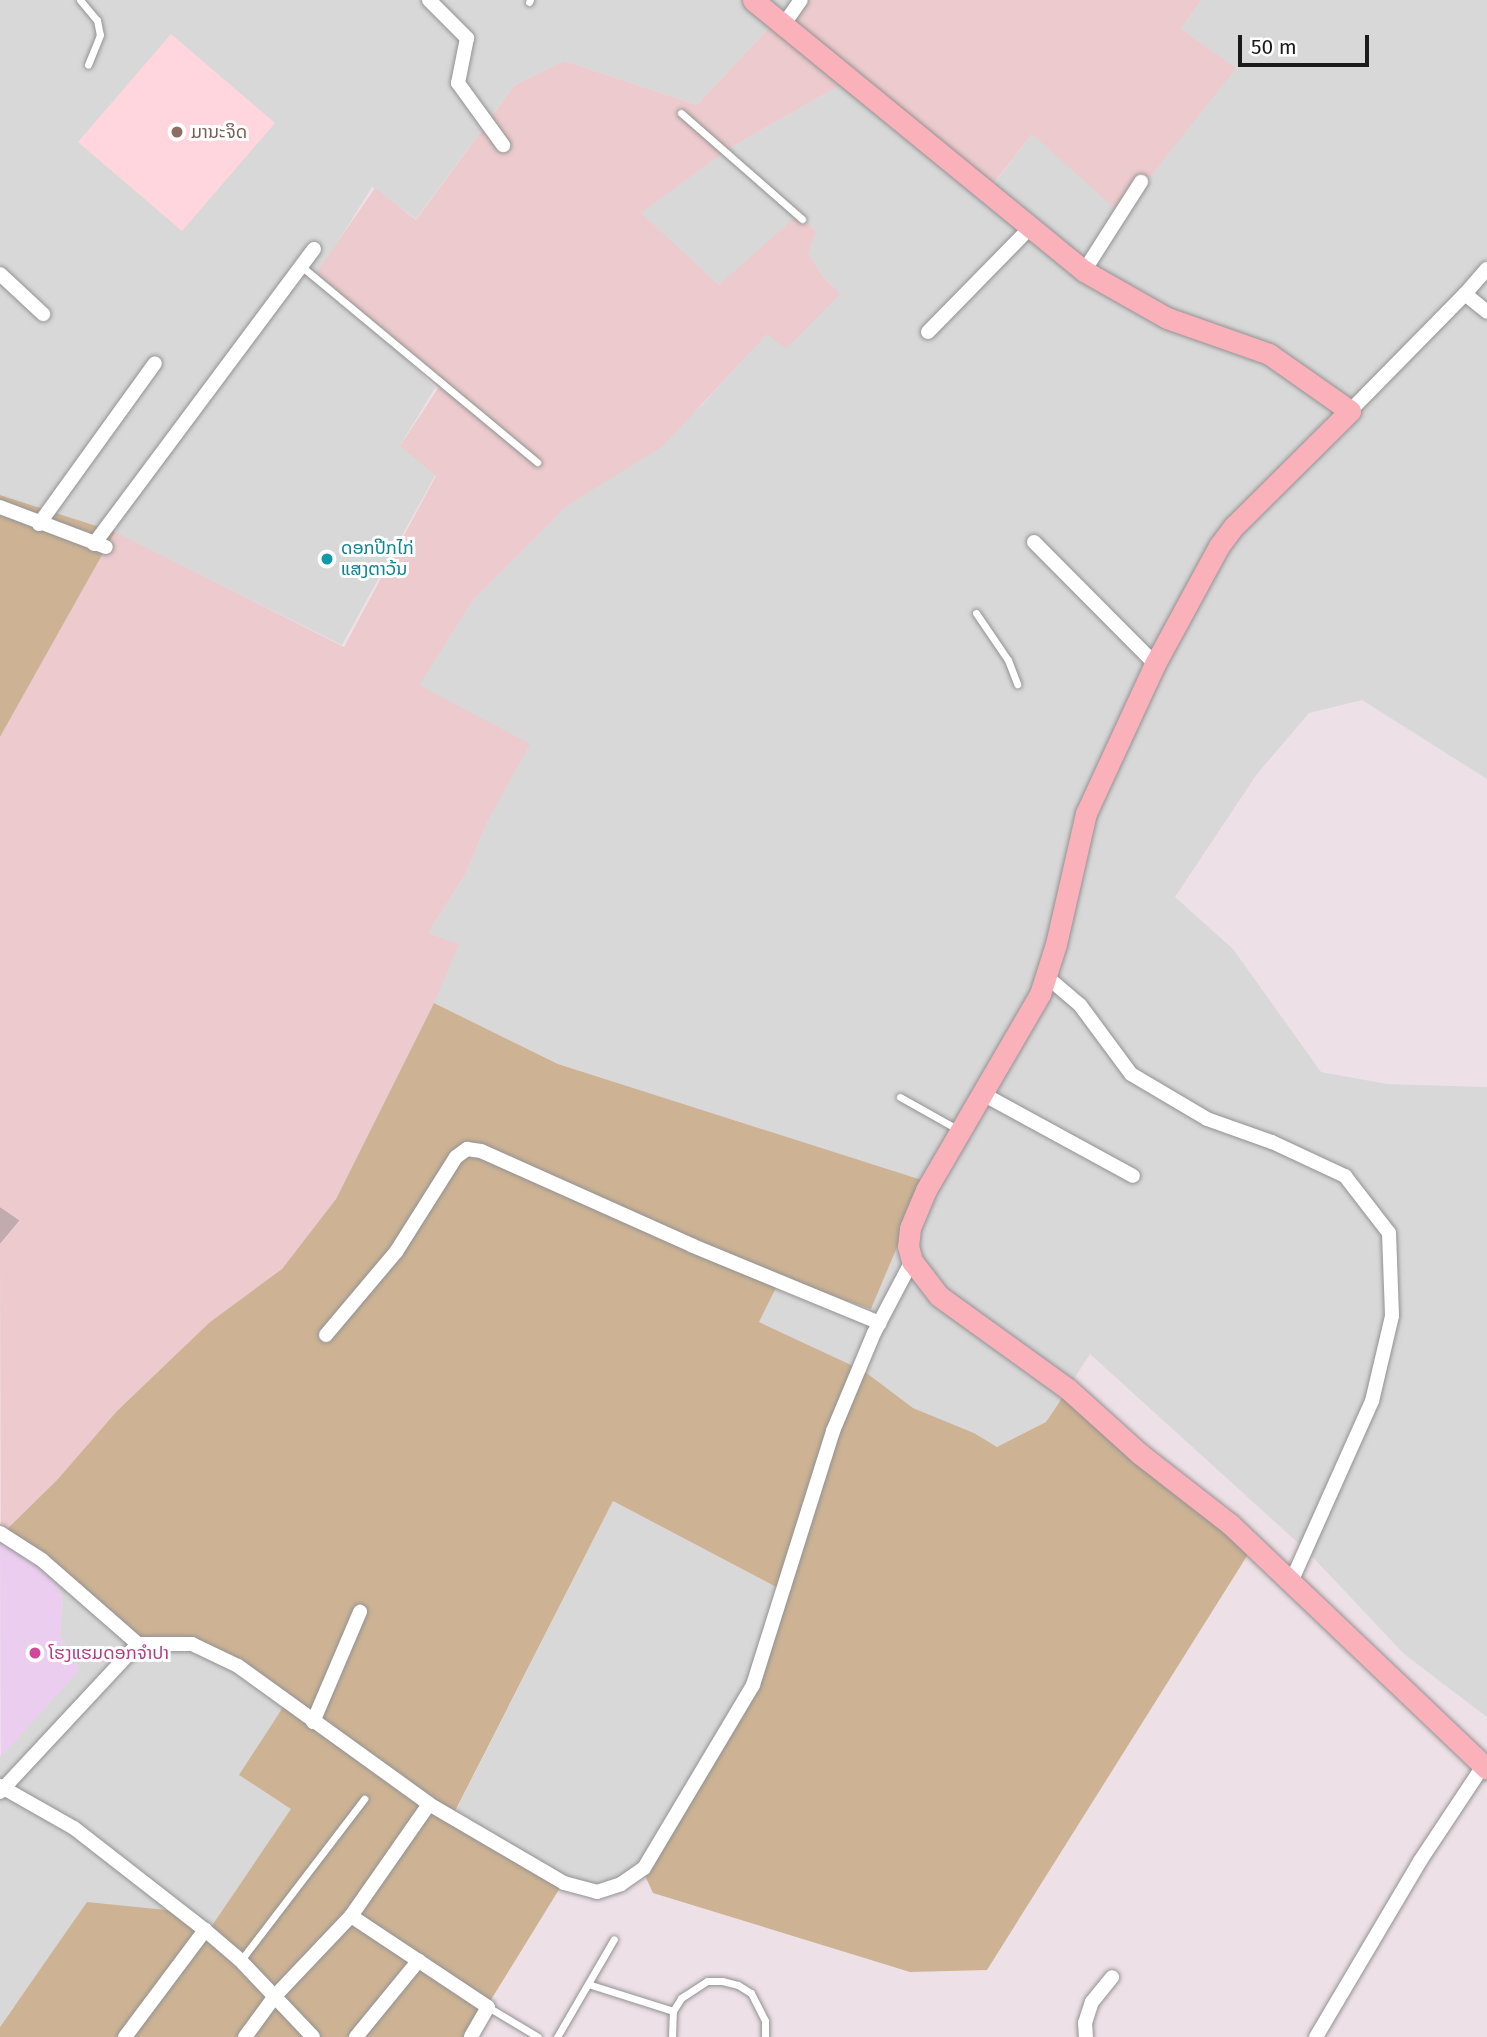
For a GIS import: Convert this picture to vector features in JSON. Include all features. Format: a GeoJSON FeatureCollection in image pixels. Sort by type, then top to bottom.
{"type":"FeatureCollection","features":[{"type":"Feature","properties":{"kind":"street"},"geometry":{"type":"LineString","coordinates":[[429,0],[467,37],[458,83],[503,145]]}},
{"type":"Feature","properties":{"kind":"street"},"geometry":{"type":"LineString","coordinates":[[753,0],[1029,229],[1084,271],[1167,318],[1269,354],[1350,411]]}},
{"type":"Feature","properties":{"kind":"street"},"geometry":{"type":"LineString","coordinates":[[783,24],[801,0]]}},
{"type":"Feature","properties":{"kind":"street"},"geometry":{"type":"LineString","coordinates":[[1084,271],[1141,182]]}},
{"type":"Feature","properties":{"kind":"street"},"geometry":{"type":"LineString","coordinates":[[928,332],[1029,229]]}},
{"type":"Feature","properties":{"kind":"street"},"geometry":{"type":"LineString","coordinates":[[0,507],[100,545],[314,249]]}},
{"type":"Feature","properties":{"kind":"street"},"geometry":{"type":"LineString","coordinates":[[1316,2037],[1420,1861],[1485,1767],[1230,1524],[1140,1454],[1068,1390],[939,1296],[912,1261],[908,1246],[910,1228],[926,1190],[1040,994],[1086,813],[1155,664],[1219,546],[1234,526],[1487,269]]}},
{"type":"Feature","properties":{"kind":"street"},"geometry":{"type":"LineString","coordinates":[[0,274],[43,314]]}},
{"type":"Feature","properties":{"kind":"street"},"geometry":{"type":"LineString","coordinates":[[1465,294],[1487,312]]}},
{"type":"Feature","properties":{"kind":"street"},"geometry":{"type":"LineString","coordinates":[[39,524],[155,363]]}},
{"type":"Feature","properties":{"kind":"street"},"geometry":{"type":"LineString","coordinates":[[1034,542],[1155,664]]}},
{"type":"Feature","properties":{"kind":"street"},"geometry":{"type":"LineString","coordinates":[[1046,975],[1080,1005],[1131,1074],[1208,1119],[1272,1142],[1346,1176],[1389,1233],[1392,1316],[1372,1401],[1291,1582]]}},
{"type":"Feature","properties":{"kind":"street"},"geometry":{"type":"LineString","coordinates":[[981,1093],[1133,1175]]}},
{"type":"Feature","properties":{"kind":"street"},"geometry":{"type":"LineString","coordinates":[[326,1335],[396,1252],[456,1157],[467,1149],[481,1151],[693,1246],[880,1323]]}},
{"type":"Feature","properties":{"kind":"street"},"geometry":{"type":"LineString","coordinates":[[0,1533],[42,1560],[138,1644],[192,1644],[238,1666],[429,1804],[564,1882],[597,1892],[621,1884],[644,1868],[753,1685],[833,1431],[880,1323],[912,1261]]}},
{"type":"Feature","properties":{"kind":"street"},"geometry":{"type":"LineString","coordinates":[[313,1722],[360,1612]]}},
{"type":"Feature","properties":{"kind":"street"},"geometry":{"type":"LineString","coordinates":[[138,1644],[1,1788],[74,1828],[205,1930],[240,1960],[313,2037]]}},
{"type":"Feature","properties":{"kind":"street"},"geometry":{"type":"LineString","coordinates":[[245,2037],[275,1996],[351,1916],[429,1804]]}},
{"type":"Feature","properties":{"kind":"street"},"geometry":{"type":"LineString","coordinates":[[351,1916],[488,2007],[471,2037]]}},
{"type":"Feature","properties":{"kind":"street"},"geometry":{"type":"LineString","coordinates":[[125,2037],[205,1930]]}},
{"type":"Feature","properties":{"kind":"street"},"geometry":{"type":"LineString","coordinates":[[356,2037],[419,1960]]}},
{"type":"Feature","properties":{"kind":"street"},"geometry":{"type":"LineString","coordinates":[[1086,2037],[1085,2023],[1092,2002],[1112,1977]]}},
{"type":"Feature","properties":{"kind":"lane"},"geometry":{"type":"LineString","coordinates":[[80,0],[97,20],[100,35],[88,65]]}},
{"type":"Feature","properties":{"kind":"lane"},"geometry":{"type":"LineString","coordinates":[[681,113],[803,219]]}},
{"type":"Feature","properties":{"kind":"lane"},"geometry":{"type":"LineString","coordinates":[[301,266],[537,462]]}},
{"type":"Feature","properties":{"kind":"lane"},"geometry":{"type":"LineString","coordinates":[[976,613],[1008,660],[1017,684]]}},
{"type":"Feature","properties":{"kind":"lane"},"geometry":{"type":"LineString","coordinates":[[900,1097],[960,1130]]}},
{"type":"Feature","properties":{"kind":"lane"},"geometry":{"type":"LineString","coordinates":[[240,1960],[364,1799]]}},
{"type":"Feature","properties":{"kind":"lane"},"geometry":{"type":"LineString","coordinates":[[557,2037],[614,1939]]}},
{"type":"Feature","properties":{"kind":"lane"},"geometry":{"type":"LineString","coordinates":[[672,2037],[673,2011],[681,1998],[707,1982],[738,1985],[751,1993],[760,2006],[765,2021],[765,2037]]}},
{"type":"Feature","properties":{"kind":"lane"},"geometry":{"type":"LineString","coordinates":[[588,1984],[673,2011]]}},
{"type":"Feature","properties":{"kind":"lane"},"geometry":{"type":"LineString","coordinates":[[488,2007],[538,2037]]}},
{"type":"Feature","properties":{"kind":"shaded area"},"geometry":{"type":"Polygon","coordinates":[[[0,0],[795,0],[697,105],[564,61],[515,85],[416,219],[372,187],[321,269],[435,388],[401,444],[436,474],[342,645],[111,531],[0,495],[0,0]]]}},
{"type":"Feature","properties":{"kind":"shaded area"},"geometry":{"type":"Polygon","coordinates":[[[795,0],[1201,0],[1181,29],[1236,68],[1121,214],[1032,134],[982,198],[842,84],[728,149],[641,213],[719,285],[799,214],[816,232],[808,253],[821,274],[840,294],[786,349],[767,334],[663,446],[568,505],[473,600],[419,685],[530,744],[488,820],[466,873],[428,933],[459,944],[434,1003],[336,1199],[282,1269],[210,1322],[117,1411],[57,1480],[1,1535],[0,1244],[20,1221],[0,1207],[0,737],[115,532],[344,647],[436,476],[400,446],[439,387],[317,272],[375,188],[416,220],[515,85],[564,61],[697,105],[795,0]]]}},
{"type":"Feature","properties":{"kind":"shaded area"},"geometry":{"type":"Polygon","coordinates":[[[1201,0],[1487,0],[1487,779],[1362,700],[1309,713],[1257,774],[1175,897],[1233,949],[1321,1072],[1387,1084],[1487,1087],[1487,1717],[1404,1654],[1307,1551],[1090,1354],[1046,1422],[997,1448],[974,1433],[913,1408],[864,1371],[759,1322],[781,1278],[871,1309],[925,1181],[558,1064],[434,1003],[458,944],[428,933],[466,873],[488,820],[418,685],[473,600],[568,505],[701,406],[767,333],[833,286],[821,274],[808,253],[719,285],[640,213],[728,149],[842,84],[983,198],[1032,134],[1235,68],[1181,29],[1201,0]]]}},
{"type":"Feature","properties":{"kind":"shaded area","name":"ມານະຈິດ"},"geometry":{"type":"Polygon","coordinates":[[[171,34],[275,123],[182,231],[78,142],[171,34]]]}},
{"type":"Feature","properties":{"kind":"shaded area"},"geometry":{"type":"Polygon","coordinates":[[[0,495],[115,532],[0,737],[0,495]]]}},
{"type":"Feature","properties":{"kind":"shaded area"},"geometry":{"type":"Polygon","coordinates":[[[434,1003],[558,1064],[925,1181],[871,1309],[781,1278],[759,1322],[864,1371],[913,1408],[974,1433],[997,1447],[1046,1422],[1068,1389],[1252,1548],[987,1970],[910,1972],[653,1893],[641,1867],[752,1684],[780,1589],[613,1501],[452,1817],[563,1883],[468,2037],[0,2037],[0,2027],[87,1902],[176,1911],[209,1930],[291,1809],[239,1775],[287,1701],[191,1644],[136,1640],[1,1535],[57,1480],[117,1411],[210,1322],[282,1269],[336,1199],[434,1003]]]}},
{"type":"Feature","properties":{"kind":"shaded area"},"geometry":{"type":"Polygon","coordinates":[[[0,1207],[20,1220],[0,1244],[0,1207]]]}},
{"type":"Feature","properties":{"kind":"shaded area"},"geometry":{"type":"Polygon","coordinates":[[[613,1501],[780,1589],[752,1684],[641,1867],[597,1892],[563,1883],[452,1818],[613,1501]]]}},
{"type":"Feature","properties":{"kind":"shaded area","name":"ໂຮງແຮມດອກຈຳປາ"},"geometry":{"type":"Polygon","coordinates":[[[0,1534],[41,1560],[63,1598],[60,1635],[79,1670],[1,1757],[0,1534]]]}},
{"type":"Feature","properties":{"kind":"shaded area"},"geometry":{"type":"Polygon","coordinates":[[[41,1560],[287,1701],[292,1809],[209,1930],[13,2007],[0,2027],[0,1756],[79,1670],[60,1635],[63,1598],[41,1560]]]}},
{"type":"Feature","properties":{"kind":"place","name":"ມານະຈິດ"},"geometry":{"type":"Point","coordinates":[177,132]}},
{"type":"Feature","properties":{"kind":"place","name":"ດອກປີກໄກ່ ແສງຕາວ້ນ"},"geometry":{"type":"Point","coordinates":[327,559]}},
{"type":"Feature","properties":{"kind":"place","name":"ໂຮງແຮມດອກຈຳປາ"},"geometry":{"type":"Point","coordinates":[35,1653]}}]}
